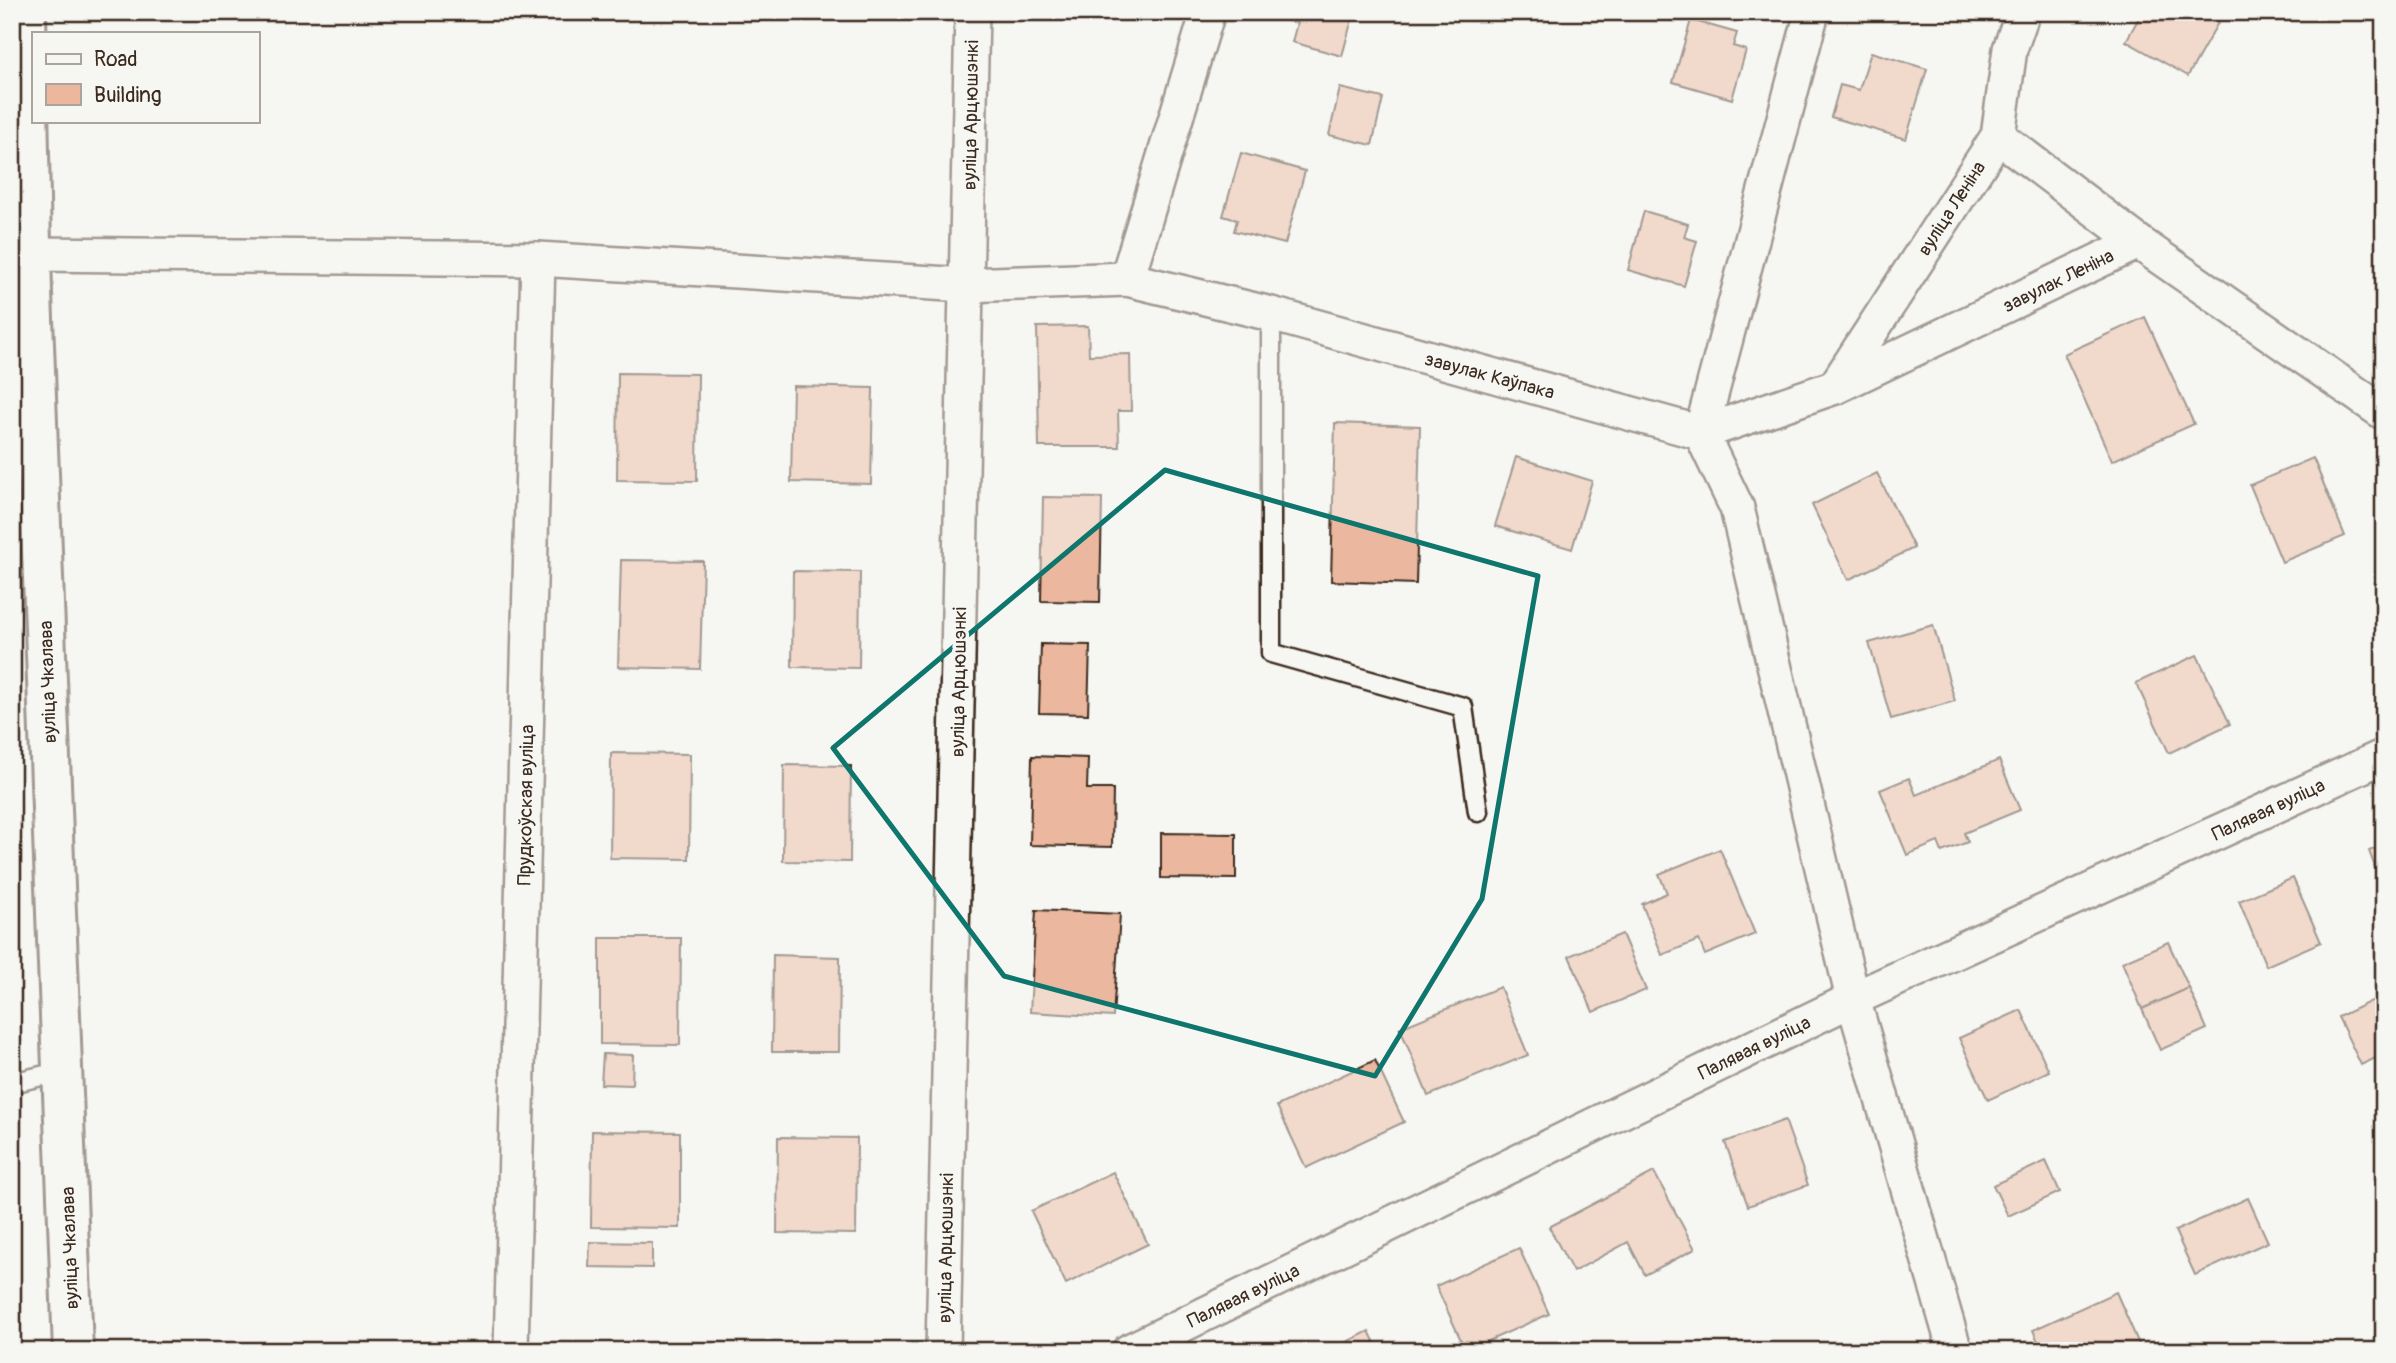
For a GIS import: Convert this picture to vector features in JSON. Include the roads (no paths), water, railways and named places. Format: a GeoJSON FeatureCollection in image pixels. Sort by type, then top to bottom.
{"type":"FeatureCollection","features":[{"type":"Feature","properties":{"kind":"main road","name":"вуліца Чкалава"},"geometry":{"type":"LineString","coordinates":[[26,12],[31,254],[22,293],[62,1071],[73,1351]]}},
{"type":"Feature","properties":{"kind":"street","name":"вуліца Арцюшэнкі"},"geometry":{"type":"LineString","coordinates":[[943,1351],[972,12]]}},
{"type":"Feature","properties":{"kind":"street"},"geometry":{"type":"LineString","coordinates":[[1127,279],[1208,12]]}},
{"type":"Feature","properties":{"kind":"street"},"geometry":{"type":"LineString","coordinates":[[1812,12],[1701,433],[1737,508],[1853,999],[1955,1351]]}},
{"type":"Feature","properties":{"kind":"street","name":"вуліца Леніна"},"geometry":{"type":"LineString","coordinates":[[1835,387],[1998,136],[2010,49],[2023,12]]}},
{"type":"Feature","properties":{"kind":"street"},"geometry":{"type":"LineString","coordinates":[[1998,136],[2138,242]]}},
{"type":"Feature","properties":{"kind":"street","name":"завулак Леніна"},"geometry":{"type":"LineString","coordinates":[[1701,433],[1835,387],[2138,242],[2384,413]]}},
{"type":"Feature","properties":{"kind":"street","name":"завулак Каўпака"},"geometry":{"type":"LineString","coordinates":[[31,254],[538,259],[966,285],[1127,279],[1271,314],[1701,433]]}},
{"type":"Feature","properties":{"kind":"street","name":"Прудкоўская вуліца"},"geometry":{"type":"LineString","coordinates":[[511,1351],[538,259]]}},
{"type":"Feature","properties":{"kind":"street","name":"Палявая вуліца"},"geometry":{"type":"LineString","coordinates":[[1129,1351],[1853,999],[2384,756]]}},
{"type":"Feature","properties":{"kind":"lane"},"geometry":{"type":"LineString","coordinates":[[1271,314],[1270,653],[1464,707],[1478,812]]}},
{"type":"Feature","properties":{"kind":"lane"},"geometry":{"type":"LineString","coordinates":[[12,1083],[62,1071]]}}]}
